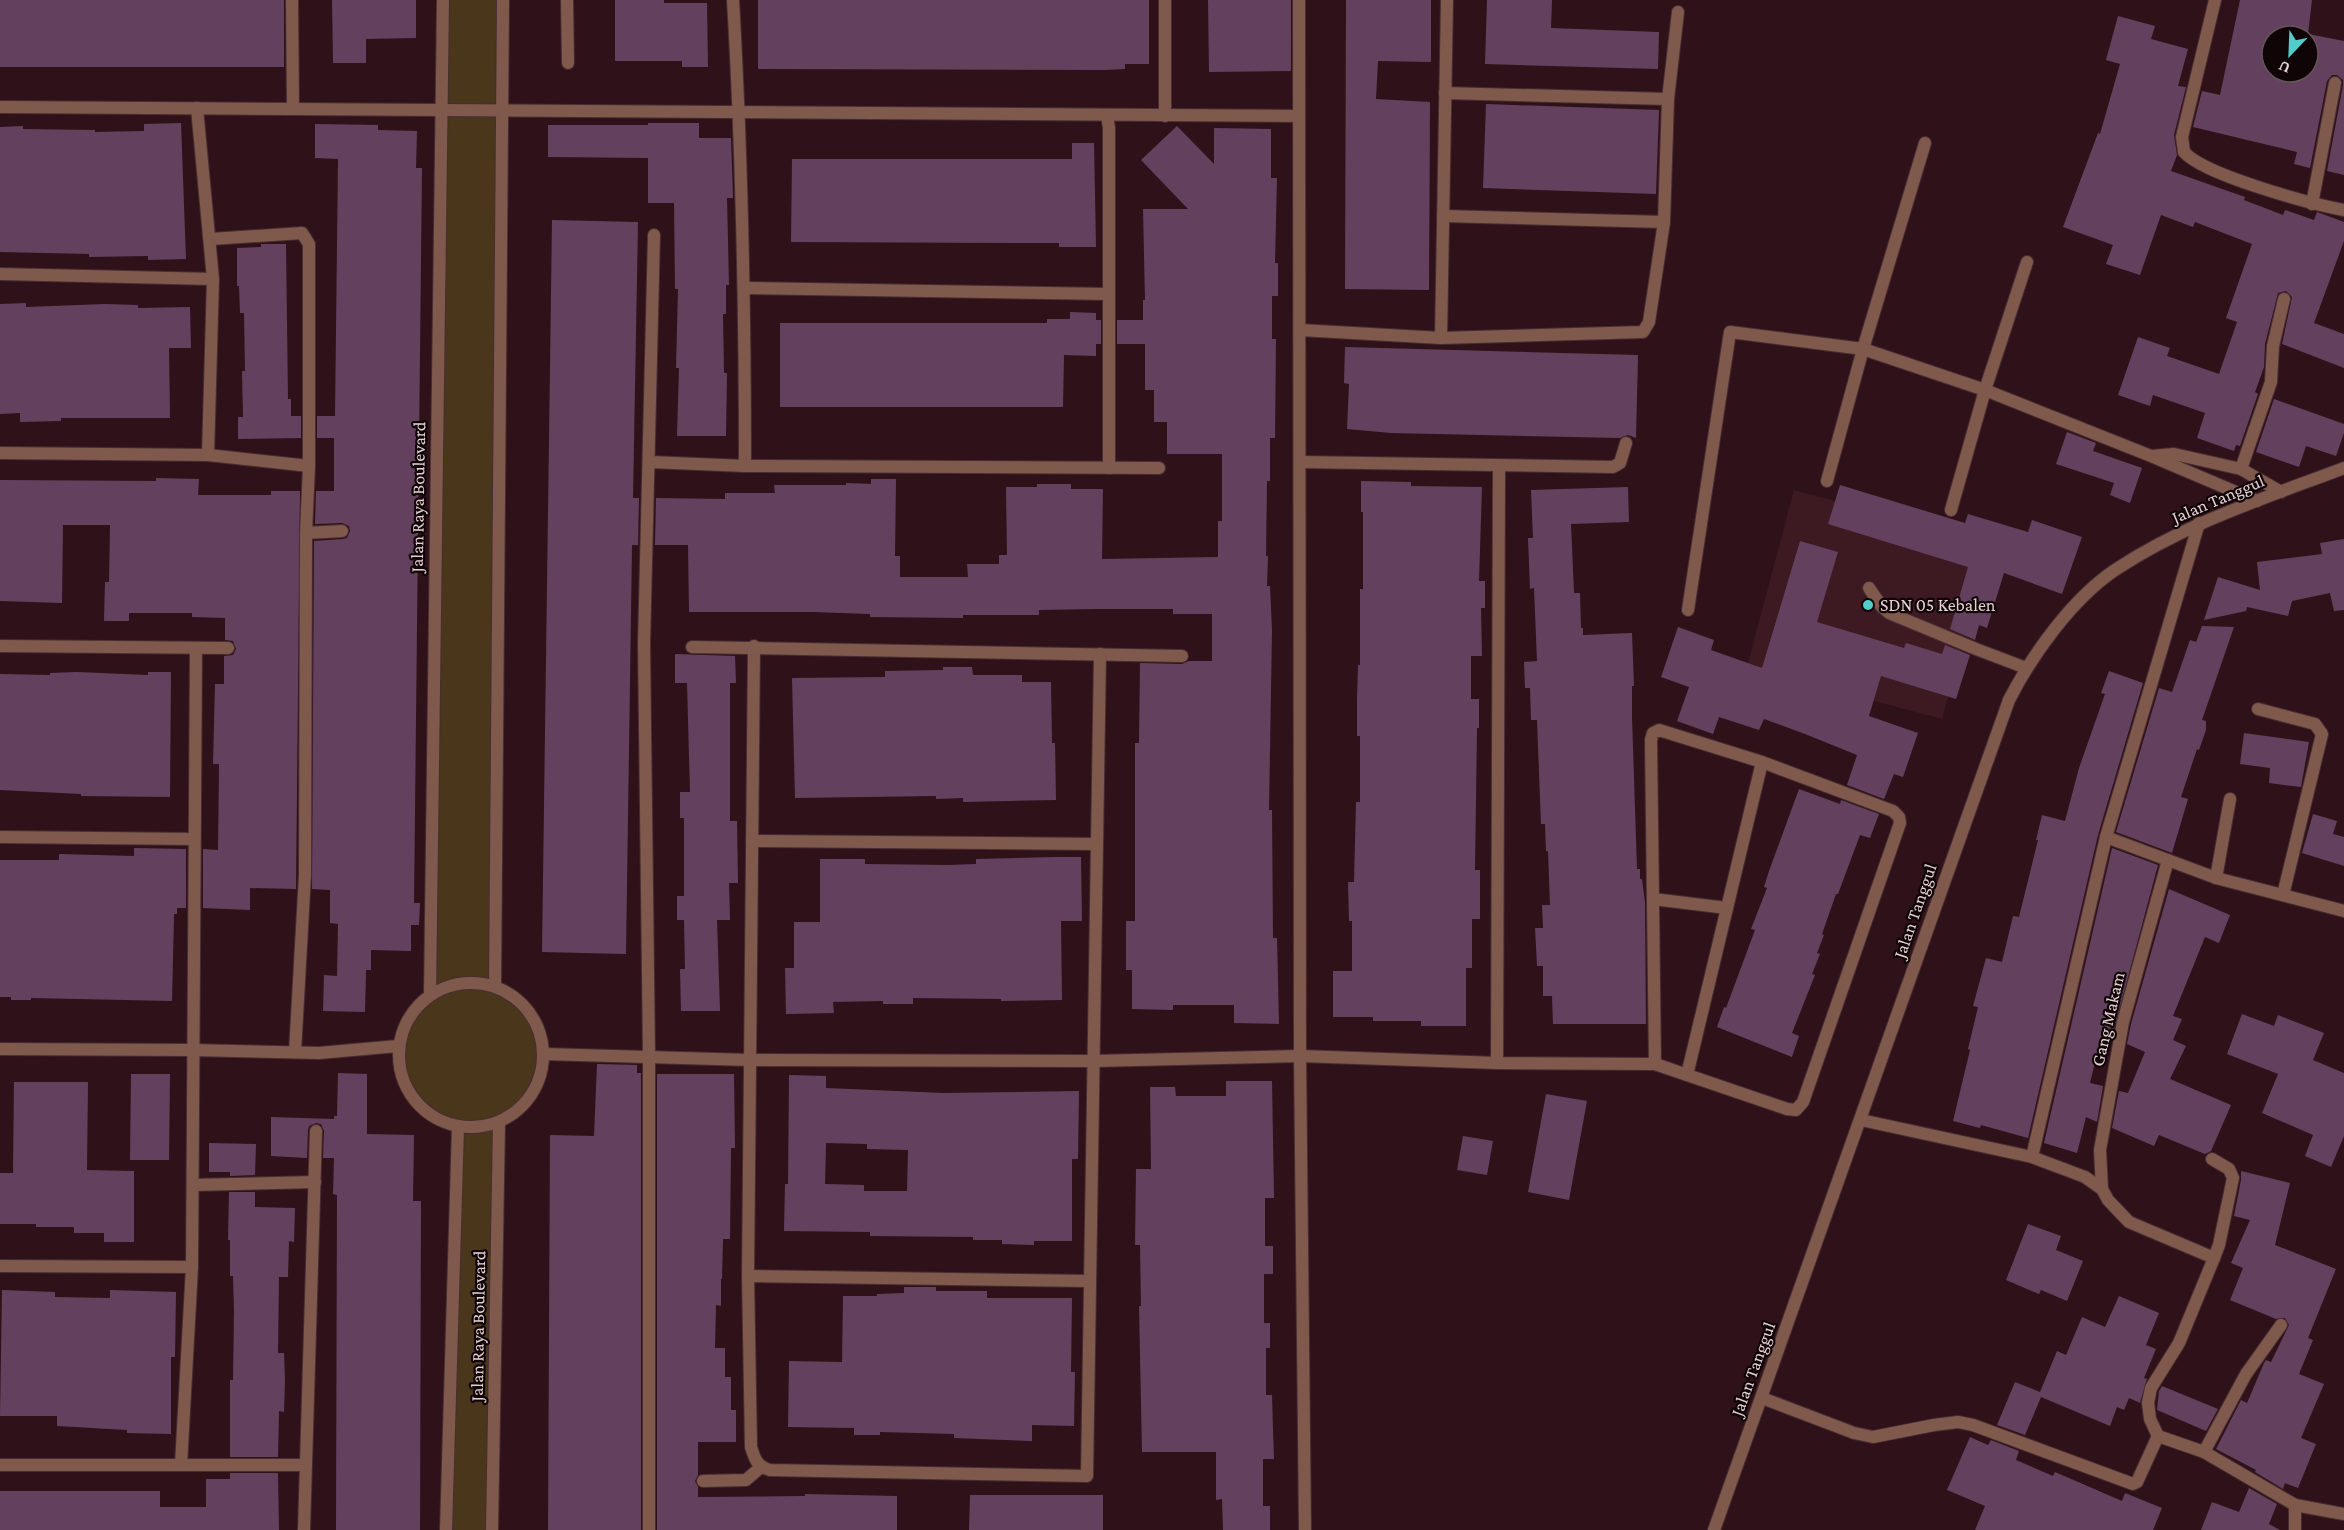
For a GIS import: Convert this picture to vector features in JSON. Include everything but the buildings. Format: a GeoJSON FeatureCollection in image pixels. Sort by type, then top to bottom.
{"type":"FeatureCollection","features":[{"type":"Feature","properties":{"kind":"street"},"geometry":{"type":"LineString","coordinates":[[292,0],[293,109]]}},
{"type":"Feature","properties":{"kind":"street","name":"Jalan Raya Boulevard"},"geometry":{"type":"LineString","coordinates":[[430,994],[443,0]]}},
{"type":"Feature","properties":{"kind":"street"},"geometry":{"type":"LineString","coordinates":[[495,986],[503,0]]}},
{"type":"Feature","properties":{"kind":"street"},"geometry":{"type":"LineString","coordinates":[[567,0],[568,63]]}},
{"type":"Feature","properties":{"kind":"street"},"geometry":{"type":"LineString","coordinates":[[733,0],[740,112],[745,288],[745,466]]}},
{"type":"Feature","properties":{"kind":"street"},"geometry":{"type":"LineString","coordinates":[[1165,0],[1165,116]]}},
{"type":"Feature","properties":{"kind":"street"},"geometry":{"type":"LineString","coordinates":[[1299,0],[1300,1056],[1305,1530]]}},
{"type":"Feature","properties":{"kind":"street"},"geometry":{"type":"LineString","coordinates":[[1441,338],[1447,0]]}},
{"type":"Feature","properties":{"kind":"street"},"geometry":{"type":"LineString","coordinates":[[2215,0],[2182,137],[2184,152],[2199,164],[2240,180],[2312,204],[2344,210]]}},
{"type":"Feature","properties":{"kind":"street"},"geometry":{"type":"LineString","coordinates":[[1300,330],[1441,338],[1643,332],[1649,322],[1665,222],[1668,99],[1678,12]]}},
{"type":"Feature","properties":{"kind":"street"},"geometry":{"type":"LineString","coordinates":[[2312,204],[2335,83]]}},
{"type":"Feature","properties":{"kind":"street"},"geometry":{"type":"LineString","coordinates":[[1445,93],[1668,99]]}},
{"type":"Feature","properties":{"kind":"street"},"geometry":{"type":"LineString","coordinates":[[0,107],[1299,116]]}},
{"type":"Feature","properties":{"kind":"street"},"geometry":{"type":"LineString","coordinates":[[197,108],[213,279],[208,455]]}},
{"type":"Feature","properties":{"kind":"street"},"geometry":{"type":"LineString","coordinates":[[1107,115],[1109,128],[1109,468]]}},
{"type":"Feature","properties":{"kind":"street"},"geometry":{"type":"LineString","coordinates":[[1827,481],[1863,349],[1925,143]]}},
{"type":"Feature","properties":{"kind":"street"},"geometry":{"type":"LineString","coordinates":[[1443,216],[1665,222]]}},
{"type":"Feature","properties":{"kind":"street"},"geometry":{"type":"LineString","coordinates":[[211,239],[302,234],[308,240],[309,466],[306,533],[305,875],[295,1052]]}},
{"type":"Feature","properties":{"kind":"street"},"geometry":{"type":"LineString","coordinates":[[649,1530],[650,1055],[644,644],[654,235]]}},
{"type":"Feature","properties":{"kind":"street"},"geometry":{"type":"LineString","coordinates":[[1951,510],[1985,390],[2027,261]]}},
{"type":"Feature","properties":{"kind":"street"},"geometry":{"type":"LineString","coordinates":[[0,274],[213,279]]}},
{"type":"Feature","properties":{"kind":"street"},"geometry":{"type":"LineString","coordinates":[[745,288],[1108,294]]}},
{"type":"Feature","properties":{"kind":"street"},"geometry":{"type":"LineString","coordinates":[[2241,469],[2271,382],[2273,346],[2284,299]]}},
{"type":"Feature","properties":{"kind":"street"},"geometry":{"type":"LineString","coordinates":[[1688,610],[1730,332],[1863,349],[1985,390],[2257,501]]}},
{"type":"Feature","properties":{"kind":"street"},"geometry":{"type":"LineString","coordinates":[[1300,462],[1613,467],[1620,463],[1626,443]]}},
{"type":"Feature","properties":{"kind":"street"},"geometry":{"type":"LineString","coordinates":[[0,453],[208,455],[309,466]]}},
{"type":"Feature","properties":{"kind":"street"},"geometry":{"type":"LineString","coordinates":[[2151,456],[2174,454],[2241,469],[2281,492]]}},
{"type":"Feature","properties":{"kind":"street"},"geometry":{"type":"LineString","coordinates":[[650,462],[745,466],[1159,468]]}},
{"type":"Feature","properties":{"kind":"street"},"geometry":{"type":"LineString","coordinates":[[1497,1063],[1499,466]]}},
{"type":"Feature","properties":{"kind":"street","name":"Jalan Tanggul"},"geometry":{"type":"LineString","coordinates":[[1714,1530],[2008,700],[2026,668],[2073,608],[2114,571],[2199,523],[2344,468]]}},
{"type":"Feature","properties":{"kind":"street"},"geometry":{"type":"LineString","coordinates":[[2032,1157],[2106,837],[2199,523]]}},
{"type":"Feature","properties":{"kind":"street"},"geometry":{"type":"LineString","coordinates":[[306,533],[342,531]]}},
{"type":"Feature","properties":{"kind":"street"},"geometry":{"type":"LineString","coordinates":[[1869,588],[1889,613],[1976,650],[2026,668]]}},
{"type":"Feature","properties":{"kind":"street"},"geometry":{"type":"LineString","coordinates":[[0,646],[228,648]]}},
{"type":"Feature","properties":{"kind":"street"},"geometry":{"type":"LineString","coordinates":[[754,646],[748,1276],[751,1447],[755,1460],[761,1467],[770,1470],[1087,1476],[1100,654]]}},
{"type":"Feature","properties":{"kind":"street"},"geometry":{"type":"LineString","coordinates":[[692,647],[754,646],[1182,656]]}},
{"type":"Feature","properties":{"kind":"street"},"geometry":{"type":"LineString","coordinates":[[181,1465],[192,1267],[196,648]]}},
{"type":"Feature","properties":{"kind":"street"},"geometry":{"type":"LineString","coordinates":[[2258,709],[2315,724],[2322,734],[2283,895]]}},
{"type":"Feature","properties":{"kind":"street"},"geometry":{"type":"LineString","coordinates":[[544,1054],[650,1055],[750,1060],[1094,1061],[1300,1056],[1497,1063],[1655,1064],[1787,1109],[1796,1110],[1803,1102],[1900,823],[1899,817],[1893,811],[1762,762],[1659,730],[1653,733],[1651,741],[1655,1064]]}},
{"type":"Feature","properties":{"kind":"street"},"geometry":{"type":"LineString","coordinates":[[1687,1075],[1762,762]]}},
{"type":"Feature","properties":{"kind":"street"},"geometry":{"type":"LineString","coordinates":[[2216,878],[2230,799]]}},
{"type":"Feature","properties":{"kind":"street"},"geometry":{"type":"LineString","coordinates":[[0,837],[194,839]]}},
{"type":"Feature","properties":{"kind":"street"},"geometry":{"type":"LineString","coordinates":[[2106,837],[2216,878],[2344,911]]}},
{"type":"Feature","properties":{"kind":"street"},"geometry":{"type":"LineString","coordinates":[[752,841],[1097,844]]}},
{"type":"Feature","properties":{"kind":"street","name":"Gang Makam"},"geometry":{"type":"LineString","coordinates":[[2102,1189],[2100,1150],[2123,1022],[2168,860]]}},
{"type":"Feature","properties":{"kind":"street"},"geometry":{"type":"LineString","coordinates":[[1653,899],[1727,908]]}},
{"type":"Feature","properties":{"kind":"street"},"geometry":{"type":"LineString","coordinates":[[462,982],[495,986],[521,1002],[538,1025],[544,1054],[532,1095],[499,1123],[458,1127],[425,1112],[403,1082],[398,1046],[408,1016],[430,994],[462,982]]}},
{"type":"Feature","properties":{"kind":"street"},"geometry":{"type":"LineString","coordinates":[[0,1049],[319,1053],[398,1046]]}},
{"type":"Feature","properties":{"kind":"street"},"geometry":{"type":"LineString","coordinates":[[1861,1120],[2032,1157],[2085,1177],[2102,1189],[2108,1200],[2129,1222],[2214,1258]]}},
{"type":"Feature","properties":{"kind":"street","name":"Jalan Raya Boulevard"},"geometry":{"type":"LineString","coordinates":[[492,1530],[499,1123]]}},
{"type":"Feature","properties":{"kind":"street","name":"Jalan Raya Boulevard"},"geometry":{"type":"LineString","coordinates":[[446,1530],[458,1127]]}},
{"type":"Feature","properties":{"kind":"street"},"geometry":{"type":"LineString","coordinates":[[304,1530],[316,1131]]}},
{"type":"Feature","properties":{"kind":"street"},"geometry":{"type":"LineString","coordinates":[[2212,1159],[2229,1169],[2233,1178],[2219,1245],[2179,1343],[2151,1388],[2148,1402],[2150,1419],[2158,1436],[2204,1452],[2295,1505],[2344,1514]]}},
{"type":"Feature","properties":{"kind":"street"},"geometry":{"type":"LineString","coordinates":[[192,1185],[315,1182]]}},
{"type":"Feature","properties":{"kind":"street"},"geometry":{"type":"LineString","coordinates":[[0,1266],[192,1267]]}},
{"type":"Feature","properties":{"kind":"street"},"geometry":{"type":"LineString","coordinates":[[748,1276],[1090,1281]]}},
{"type":"Feature","properties":{"kind":"street"},"geometry":{"type":"LineString","coordinates":[[2204,1452],[2246,1374],[2281,1325]]}},
{"type":"Feature","properties":{"kind":"street"},"geometry":{"type":"LineString","coordinates":[[1762,1398],[1854,1433],[1873,1437],[1958,1422],[1973,1425],[2133,1484],[2137,1482],[2158,1436]]}},
{"type":"Feature","properties":{"kind":"street"},"geometry":{"type":"LineString","coordinates":[[0,1465],[305,1465]]}},
{"type":"Feature","properties":{"kind":"street"},"geometry":{"type":"LineString","coordinates":[[703,1481],[746,1480],[761,1467]]}},
{"type":"Feature","properties":{"kind":"street"},"geometry":{"type":"LineString","coordinates":[[2295,1505],[2295,1530]]}},
{"type":"Feature","properties":{"kind":"shaded area"},"geometry":{"type":"Polygon","coordinates":[[[443,0],[503,0],[495,986],[521,1002],[538,1025],[544,1054],[532,1095],[499,1123],[494,1530],[446,1530],[458,1127],[425,1112],[403,1082],[398,1046],[408,1016],[430,994],[443,0]]]}},
{"type":"Feature","properties":{"kind":"shaded area","name":"SDN 05 Kebalen"},"geometry":{"type":"Polygon","coordinates":[[[1794,490],[1990,543],[1942,719],[1747,667],[1794,490]]]}},
{"type":"Feature","properties":{"kind":"place","name":"SDN 05 Kebalen"},"geometry":{"type":"Point","coordinates":[1868,605]}}]}
